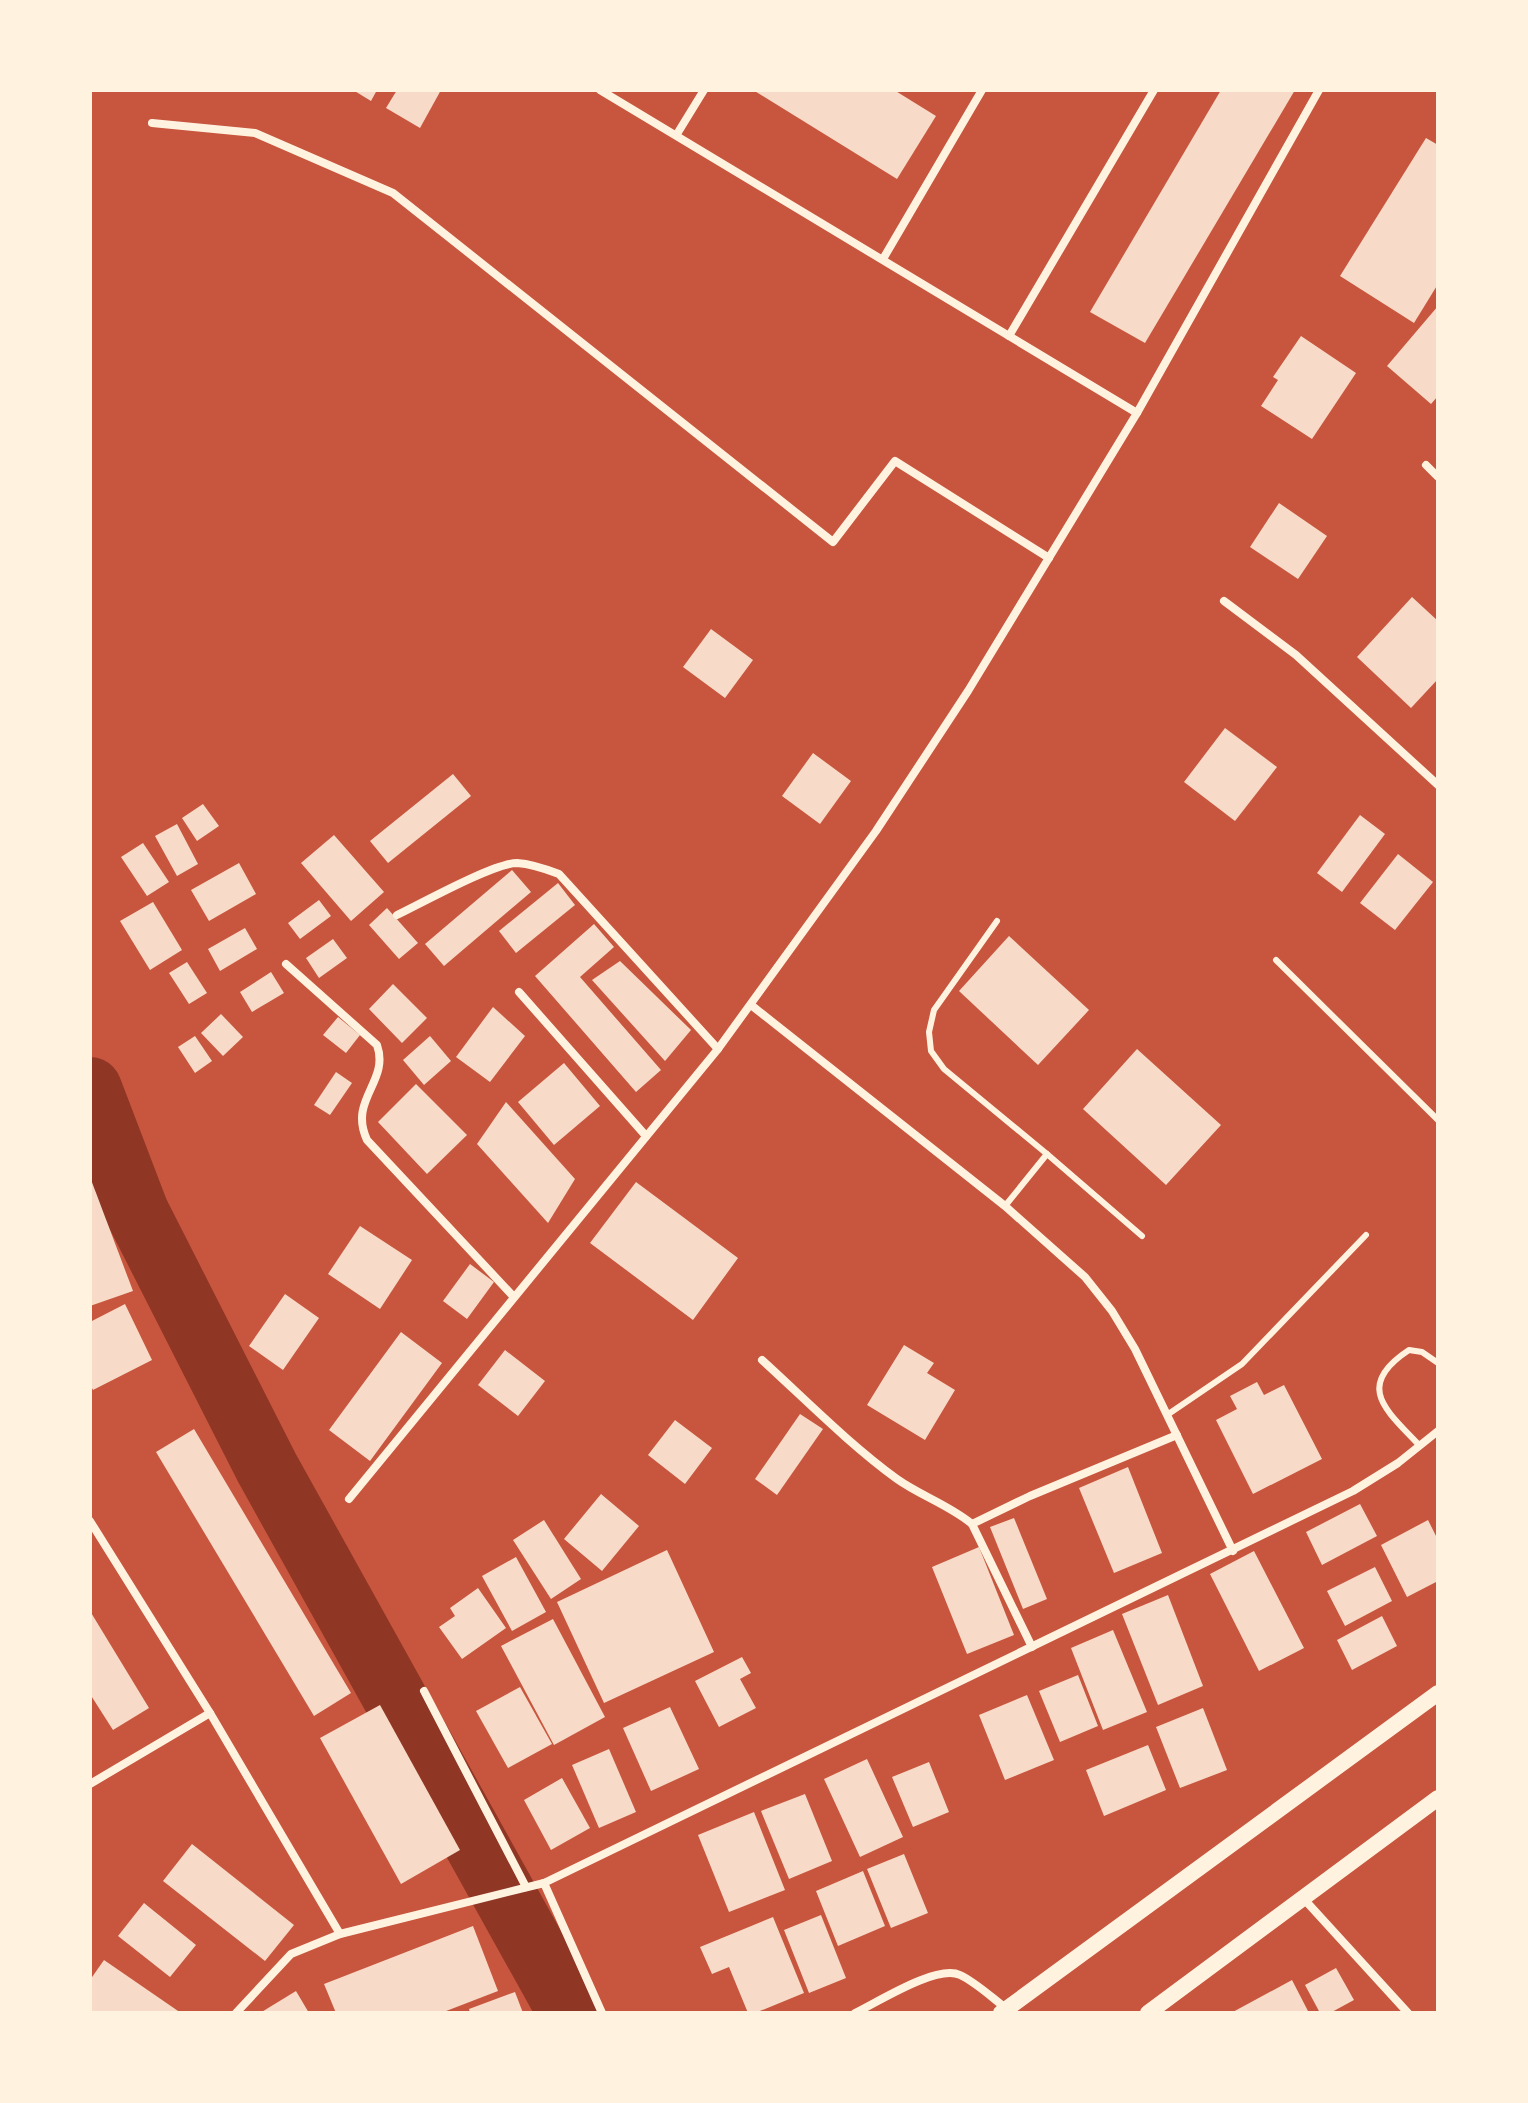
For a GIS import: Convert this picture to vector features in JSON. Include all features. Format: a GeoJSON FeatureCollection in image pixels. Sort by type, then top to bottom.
{"type":"FeatureCollection","features":[{"type":"Feature","properties":{"kind":"main road"},"geometry":{"type":"LineString","coordinates":[[1004,2011],[1438,1693]]}},
{"type":"Feature","properties":{"kind":"main road"},"geometry":{"type":"LineString","coordinates":[[1148,2013],[1438,1798]]}},
{"type":"Feature","properties":{"kind":"street"},"geometry":{"type":"LineString","coordinates":[[600,90],[1137,413]]}},
{"type":"Feature","properties":{"kind":"street"},"geometry":{"type":"LineString","coordinates":[[677,134],[704,90]]}},
{"type":"Feature","properties":{"kind":"street"},"geometry":{"type":"LineString","coordinates":[[883,259],[982,90]]}},
{"type":"Feature","properties":{"kind":"street"},"geometry":{"type":"LineString","coordinates":[[1009,336],[1154,90]]}},
{"type":"Feature","properties":{"kind":"street"},"geometry":{"type":"LineString","coordinates":[[349,1499],[718,1049],[876,831],[968,691],[1137,413],[1319,90]]}},
{"type":"Feature","properties":{"kind":"street"},"geometry":{"type":"LineString","coordinates":[[152,123],[255,133],[393,193],[833,542],[895,461],[1049,558]]}},
{"type":"Feature","properties":{"kind":"street"},"geometry":{"type":"LineString","coordinates":[[1426,465],[1438,477]]}},
{"type":"Feature","properties":{"kind":"street"},"geometry":{"type":"LineString","coordinates":[[1224,601],[1296,655],[1438,785]]}},
{"type":"Feature","properties":{"kind":"street"},"geometry":{"type":"LineString","coordinates":[[397,915],[475,877],[515,863],[541,867],[559,874],[718,1049]]}},
{"type":"Feature","properties":{"kind":"street"},"geometry":{"type":"LineString","coordinates":[[286,964],[377,1045],[382,1057],[379,1071],[361,1111],[359,1125],[367,1140],[513,1296]]}},
{"type":"Feature","properties":{"kind":"street"},"geometry":{"type":"LineString","coordinates":[[519,992],[646,1136]]}},
{"type":"Feature","properties":{"kind":"street"},"geometry":{"type":"LineString","coordinates":[[751,1005],[1005,1206],[1085,1277],[1112,1311],[1135,1349],[1233,1551]]}},
{"type":"Feature","properties":{"kind":"street"},"geometry":{"type":"LineString","coordinates":[[762,1360],[863,1452],[900,1481],[956,1511],[972,1524],[1032,1647]]}},
{"type":"Feature","properties":{"kind":"street"},"geometry":{"type":"LineString","coordinates":[[236,2013],[291,1954],[340,1934],[544,1883],[1353,1491],[1398,1463],[1438,1431]]}},
{"type":"Feature","properties":{"kind":"street"},"geometry":{"type":"LineString","coordinates":[[972,1524],[1030,1496],[1177,1435]]}},
{"type":"Feature","properties":{"kind":"street"},"geometry":{"type":"LineString","coordinates":[[90,1521],[210,1713],[340,1934]]}},
{"type":"Feature","properties":{"kind":"street"},"geometry":{"type":"LineString","coordinates":[[424,1691],[522,1888]]}},
{"type":"Feature","properties":{"kind":"street"},"geometry":{"type":"LineString","coordinates":[[90,1784],[210,1713]]}},
{"type":"Feature","properties":{"kind":"street"},"geometry":{"type":"LineString","coordinates":[[544,1883],[602,2013]]}},
{"type":"Feature","properties":{"kind":"street"},"geometry":{"type":"LineString","coordinates":[[1303,1898],[1408,2013]]}},
{"type":"Feature","properties":{"kind":"street"},"geometry":{"type":"LineString","coordinates":[[855,2013],[944,1972],[959,1974],[1004,2011]]}},
{"type":"Feature","properties":{"kind":"lane"},"geometry":{"type":"LineString","coordinates":[[997,921],[934,1010],[929,1032],[931,1051],[944,1069],[1142,1236]]}},
{"type":"Feature","properties":{"kind":"lane"},"geometry":{"type":"LineString","coordinates":[[1276,960],[1438,1120]]}},
{"type":"Feature","properties":{"kind":"lane"},"geometry":{"type":"LineString","coordinates":[[1005,1206],[1047,1154]]}},
{"type":"Feature","properties":{"kind":"lane"},"geometry":{"type":"LineString","coordinates":[[1167,1415],[1242,1364],[1366,1235]]}},
{"type":"Feature","properties":{"kind":"lane"},"geometry":{"type":"LineString","coordinates":[[1419,1445],[1383,1406],[1378,1394],[1379,1378],[1392,1361],[1409,1350],[1422,1352],[1438,1363]]}},
{"type":"Feature","properties":{"kind":"building"},"geometry":{"type":"Polygon","coordinates":[[[353,90],[377,90],[371,101],[353,90]]]}},
{"type":"Feature","properties":{"kind":"building"},"geometry":{"type":"Polygon","coordinates":[[[397,90],[441,90],[420,128],[386,108],[397,90]]]}},
{"type":"Feature","properties":{"kind":"building"},"geometry":{"type":"Polygon","coordinates":[[[753,90],[894,90],[936,116],[897,179],[753,90]]]}},
{"type":"Feature","properties":{"kind":"building"},"geometry":{"type":"Polygon","coordinates":[[[1221,90],[1295,90],[1145,343],[1090,312],[1221,90]]]}},
{"type":"Feature","properties":{"kind":"building"},"geometry":{"type":"Polygon","coordinates":[[[1426,138],[1438,145],[1438,284],[1414,323],[1340,276],[1426,138]]]}},
{"type":"Feature","properties":{"kind":"building"},"geometry":{"type":"Polygon","coordinates":[[[1438,306],[1438,396],[1431,404],[1387,366],[1438,306]]]}},
{"type":"Feature","properties":{"kind":"building"},"geometry":{"type":"Polygon","coordinates":[[[1301,336],[1356,373],[1312,439],[1261,406],[1278,380],[1273,377],[1301,336]]]}},
{"type":"Feature","properties":{"kind":"building"},"geometry":{"type":"Polygon","coordinates":[[[1279,503],[1327,536],[1298,579],[1250,547],[1279,503]]]}},
{"type":"Feature","properties":{"kind":"building"},"geometry":{"type":"Polygon","coordinates":[[[1412,597],[1438,621],[1438,679],[1411,708],[1357,657],[1412,597]]]}},
{"type":"Feature","properties":{"kind":"building"},"geometry":{"type":"Polygon","coordinates":[[[711,629],[753,660],[725,698],[683,667],[711,629]]]}},
{"type":"Feature","properties":{"kind":"building"},"geometry":{"type":"Polygon","coordinates":[[[1225,728],[1277,767],[1235,821],[1184,782],[1225,728]]]}},
{"type":"Feature","properties":{"kind":"building"},"geometry":{"type":"Polygon","coordinates":[[[813,753],[851,781],[820,824],[782,796],[813,753]]]}},
{"type":"Feature","properties":{"kind":"building"},"geometry":{"type":"Polygon","coordinates":[[[453,774],[471,796],[388,863],[370,841],[453,774]]]}},
{"type":"Feature","properties":{"kind":"building"},"geometry":{"type":"Polygon","coordinates":[[[203,804],[219,826],[197,841],[182,818],[203,804]]]}},
{"type":"Feature","properties":{"kind":"building"},"geometry":{"type":"Polygon","coordinates":[[[1360,815],[1385,834],[1342,892],[1317,873],[1360,815]]]}},
{"type":"Feature","properties":{"kind":"building"},"geometry":{"type":"Polygon","coordinates":[[[177,824],[198,864],[177,876],[155,836],[177,824]]]}},
{"type":"Feature","properties":{"kind":"building"},"geometry":{"type":"Polygon","coordinates":[[[334,835],[384,892],[351,921],[301,863],[334,835]]]}},
{"type":"Feature","properties":{"kind":"building"},"geometry":{"type":"Polygon","coordinates":[[[143,843],[169,882],[147,896],[121,857],[143,843]]]}},
{"type":"Feature","properties":{"kind":"building"},"geometry":{"type":"Polygon","coordinates":[[[1398,854],[1433,882],[1395,930],[1360,903],[1398,854]]]}},
{"type":"Feature","properties":{"kind":"building"},"geometry":{"type":"Polygon","coordinates":[[[239,863],[256,894],[209,921],[191,890],[239,863]]]}},
{"type":"Feature","properties":{"kind":"building"},"geometry":{"type":"Polygon","coordinates":[[[512,870],[531,892],[444,966],[425,944],[512,870]]]}},
{"type":"Feature","properties":{"kind":"building"},"geometry":{"type":"Polygon","coordinates":[[[558,883],[575,905],[516,953],[499,931],[558,883]]]}},
{"type":"Feature","properties":{"kind":"building"},"geometry":{"type":"Polygon","coordinates":[[[319,900],[331,916],[300,939],[288,923],[319,900]]]}},
{"type":"Feature","properties":{"kind":"building"},"geometry":{"type":"Polygon","coordinates":[[[153,902],[182,950],[150,970],[120,921],[153,902]]]}},
{"type":"Feature","properties":{"kind":"building"},"geometry":{"type":"Polygon","coordinates":[[[387,908],[418,943],[399,959],[369,925],[387,908]]]}},
{"type":"Feature","properties":{"kind":"building"},"geometry":{"type":"Polygon","coordinates":[[[594,924],[614,947],[580,977],[661,1070],[636,1092],[535,976],[594,924]]]}},
{"type":"Feature","properties":{"kind":"building"},"geometry":{"type":"Polygon","coordinates":[[[245,928],[257,949],[220,971],[208,949],[245,928]]]}},
{"type":"Feature","properties":{"kind":"building"},"geometry":{"type":"Polygon","coordinates":[[[1009,936],[1089,1010],[1038,1065],[959,991],[1009,936]]]}},
{"type":"Feature","properties":{"kind":"building"},"geometry":{"type":"Polygon","coordinates":[[[333,939],[347,958],[319,978],[306,958],[333,939]]]}},
{"type":"Feature","properties":{"kind":"building"},"geometry":{"type":"Polygon","coordinates":[[[620,961],[691,1030],[665,1061],[592,980],[620,961]]]}},
{"type":"Feature","properties":{"kind":"building"},"geometry":{"type":"Polygon","coordinates":[[[187,962],[207,993],[189,1004],[169,973],[187,962]]]}},
{"type":"Feature","properties":{"kind":"building"},"geometry":{"type":"Polygon","coordinates":[[[271,972],[284,993],[252,1012],[240,992],[271,972]]]}},
{"type":"Feature","properties":{"kind":"building"},"geometry":{"type":"Polygon","coordinates":[[[393,984],[427,1018],[402,1043],[369,1009],[393,984]]]}},
{"type":"Feature","properties":{"kind":"building"},"geometry":{"type":"Polygon","coordinates":[[[493,1007],[525,1036],[490,1082],[456,1057],[493,1007]]]}},
{"type":"Feature","properties":{"kind":"building"},"geometry":{"type":"Polygon","coordinates":[[[221,1014],[243,1037],[223,1056],[201,1033],[221,1014]]]}},
{"type":"Feature","properties":{"kind":"building"},"geometry":{"type":"Polygon","coordinates":[[[338,1017],[360,1035],[346,1053],[323,1035],[338,1017]]]}},
{"type":"Feature","properties":{"kind":"building"},"geometry":{"type":"Polygon","coordinates":[[[195,1036],[212,1061],[195,1073],[178,1047],[195,1036]]]}},
{"type":"Feature","properties":{"kind":"building"},"geometry":{"type":"Polygon","coordinates":[[[430,1036],[451,1061],[424,1085],[403,1060],[430,1036]]]}},
{"type":"Feature","properties":{"kind":"building"},"geometry":{"type":"Polygon","coordinates":[[[1137,1049],[1221,1125],[1166,1185],[1083,1109],[1137,1049]]]}},
{"type":"Feature","properties":{"kind":"building"},"geometry":{"type":"Polygon","coordinates":[[[564,1063],[600,1106],[554,1145],[518,1102],[564,1063]]]}},
{"type":"Feature","properties":{"kind":"building"},"geometry":{"type":"Polygon","coordinates":[[[336,1072],[352,1083],[330,1115],[314,1105],[336,1072]]]}},
{"type":"Feature","properties":{"kind":"building"},"geometry":{"type":"Polygon","coordinates":[[[416,1084],[467,1135],[427,1174],[378,1122],[416,1084]]]}},
{"type":"Feature","properties":{"kind":"building"},"geometry":{"type":"Polygon","coordinates":[[[506,1102],[575,1179],[548,1223],[477,1144],[506,1102]]]}},
{"type":"Feature","properties":{"kind":"building"},"geometry":{"type":"Polygon","coordinates":[[[90,1177],[133,1291],[90,1306],[90,1177]]]}},
{"type":"Feature","properties":{"kind":"building"},"geometry":{"type":"Polygon","coordinates":[[[636,1182],[738,1258],[693,1320],[590,1243],[636,1182]]]}},
{"type":"Feature","properties":{"kind":"building"},"geometry":{"type":"Polygon","coordinates":[[[360,1226],[412,1260],[380,1309],[328,1274],[360,1226]]]}},
{"type":"Feature","properties":{"kind":"building"},"geometry":{"type":"Polygon","coordinates":[[[470,1264],[494,1282],[467,1319],[443,1301],[470,1264]]]}},
{"type":"Feature","properties":{"kind":"building"},"geometry":{"type":"Polygon","coordinates":[[[285,1294],[319,1318],[283,1370],[249,1346],[285,1294]]]}},
{"type":"Feature","properties":{"kind":"building"},"geometry":{"type":"Polygon","coordinates":[[[125,1304],[152,1360],[93,1390],[90,1384],[90,1322],[125,1304]]]}},
{"type":"Feature","properties":{"kind":"building"},"geometry":{"type":"Polygon","coordinates":[[[401,1332],[442,1363],[370,1461],[329,1430],[401,1332]]]}},
{"type":"Feature","properties":{"kind":"building"},"geometry":{"type":"Polygon","coordinates":[[[904,1345],[934,1363],[927,1373],[955,1390],[925,1440],[867,1405],[904,1345]]]}},
{"type":"Feature","properties":{"kind":"building"},"geometry":{"type":"Polygon","coordinates":[[[505,1350],[545,1381],[518,1416],[478,1385],[505,1350]]]}},
{"type":"Feature","properties":{"kind":"building"},"geometry":{"type":"Polygon","coordinates":[[[1257,1382],[1264,1395],[1284,1385],[1322,1459],[1253,1494],[1216,1420],[1237,1409],[1230,1396],[1257,1382]]]}},
{"type":"Feature","properties":{"kind":"building"},"geometry":{"type":"Polygon","coordinates":[[[800,1414],[823,1429],[777,1495],[755,1479],[800,1414]]]}},
{"type":"Feature","properties":{"kind":"building"},"geometry":{"type":"Polygon","coordinates":[[[675,1420],[712,1448],[685,1484],[648,1455],[675,1420]]]}},
{"type":"Feature","properties":{"kind":"building"},"geometry":{"type":"Polygon","coordinates":[[[194,1429],[351,1693],[314,1716],[156,1452],[194,1429]]]}},
{"type":"Feature","properties":{"kind":"building"},"geometry":{"type":"Polygon","coordinates":[[[1128,1467],[1162,1553],[1114,1573],[1079,1488],[1128,1467]]]}},
{"type":"Feature","properties":{"kind":"building"},"geometry":{"type":"Polygon","coordinates":[[[601,1494],[639,1526],[602,1571],[564,1539],[601,1494]]]}},
{"type":"Feature","properties":{"kind":"building"},"geometry":{"type":"Polygon","coordinates":[[[1360,1504],[1377,1536],[1322,1565],[1306,1532],[1360,1504]]]}},
{"type":"Feature","properties":{"kind":"building"},"geometry":{"type":"Polygon","coordinates":[[[1014,1518],[1047,1599],[1023,1609],[990,1527],[1014,1518]]]}},
{"type":"Feature","properties":{"kind":"building"},"geometry":{"type":"Polygon","coordinates":[[[544,1520],[581,1579],[551,1599],[513,1540],[544,1520]]]}},
{"type":"Feature","properties":{"kind":"building"},"geometry":{"type":"Polygon","coordinates":[[[1428,1520],[1438,1540],[1438,1581],[1407,1597],[1381,1545],[1428,1520]]]}},
{"type":"Feature","properties":{"kind":"building"},"geometry":{"type":"Polygon","coordinates":[[[979,1547],[1014,1635],[967,1654],[932,1567],[979,1547]]]}},
{"type":"Feature","properties":{"kind":"building"},"geometry":{"type":"Polygon","coordinates":[[[667,1550],[714,1652],[604,1703],[557,1602],[667,1550]]]}},
{"type":"Feature","properties":{"kind":"building"},"geometry":{"type":"Polygon","coordinates":[[[1254,1551],[1304,1648],[1259,1671],[1210,1574],[1254,1551]]]}},
{"type":"Feature","properties":{"kind":"building"},"geometry":{"type":"Polygon","coordinates":[[[516,1557],[546,1612],[512,1631],[482,1576],[516,1557]]]}},
{"type":"Feature","properties":{"kind":"building"},"geometry":{"type":"Polygon","coordinates":[[[1375,1567],[1392,1601],[1345,1626],[1327,1591],[1375,1567]]]}},
{"type":"Feature","properties":{"kind":"building"},"geometry":{"type":"Polygon","coordinates":[[[478,1588],[506,1628],[462,1659],[439,1627],[455,1616],[450,1608],[478,1588]]]}},
{"type":"Feature","properties":{"kind":"building"},"geometry":{"type":"Polygon","coordinates":[[[1168,1595],[1203,1686],[1158,1705],[1122,1614],[1168,1595]]]}},
{"type":"Feature","properties":{"kind":"building"},"geometry":{"type":"Polygon","coordinates":[[[90,1611],[149,1708],[113,1730],[90,1694],[90,1611]]]}},
{"type":"Feature","properties":{"kind":"building"},"geometry":{"type":"Polygon","coordinates":[[[1382,1616],[1397,1646],[1352,1670],[1337,1640],[1382,1616]]]}},
{"type":"Feature","properties":{"kind":"building"},"geometry":{"type":"Polygon","coordinates":[[[553,1619],[605,1717],[554,1745],[501,1646],[553,1619]]]}},
{"type":"Feature","properties":{"kind":"building"},"geometry":{"type":"Polygon","coordinates":[[[1113,1630],[1147,1712],[1103,1730],[1071,1648],[1113,1630]]]}},
{"type":"Feature","properties":{"kind":"building"},"geometry":{"type":"Polygon","coordinates":[[[742,1657],[751,1673],[740,1679],[756,1708],[719,1727],[695,1681],[742,1657]]]}},
{"type":"Feature","properties":{"kind":"building"},"geometry":{"type":"Polygon","coordinates":[[[1078,1675],[1098,1726],[1060,1742],[1039,1691],[1078,1675]]]}},
{"type":"Feature","properties":{"kind":"building"},"geometry":{"type":"Polygon","coordinates":[[[520,1687],[552,1744],[508,1768],[476,1711],[520,1687]]]}},
{"type":"Feature","properties":{"kind":"building"},"geometry":{"type":"Polygon","coordinates":[[[1027,1695],[1054,1760],[1005,1780],[979,1715],[1027,1695]]]}},
{"type":"Feature","properties":{"kind":"building"},"geometry":{"type":"Polygon","coordinates":[[[380,1705],[460,1850],[401,1884],[320,1738],[380,1705]]]}},
{"type":"Feature","properties":{"kind":"building"},"geometry":{"type":"Polygon","coordinates":[[[670,1707],[699,1769],[651,1791],[623,1728],[670,1707]]]}},
{"type":"Feature","properties":{"kind":"building"},"geometry":{"type":"Polygon","coordinates":[[[1203,1708],[1227,1770],[1180,1788],[1156,1727],[1203,1708]]]}},
{"type":"Feature","properties":{"kind":"building"},"geometry":{"type":"Polygon","coordinates":[[[1148,1745],[1166,1790],[1104,1816],[1086,1770],[1148,1745]]]}},
{"type":"Feature","properties":{"kind":"building"},"geometry":{"type":"Polygon","coordinates":[[[609,1749],[636,1812],[599,1828],[572,1765],[609,1749]]]}},
{"type":"Feature","properties":{"kind":"building"},"geometry":{"type":"Polygon","coordinates":[[[867,1759],[903,1837],[860,1857],[824,1779],[867,1759]]]}},
{"type":"Feature","properties":{"kind":"building"},"geometry":{"type":"Polygon","coordinates":[[[929,1762],[949,1812],[913,1827],[892,1777],[929,1762]]]}},
{"type":"Feature","properties":{"kind":"building"},"geometry":{"type":"Polygon","coordinates":[[[562,1778],[590,1828],[551,1850],[524,1800],[562,1778]]]}},
{"type":"Feature","properties":{"kind":"building"},"geometry":{"type":"Polygon","coordinates":[[[805,1794],[832,1861],[789,1879],[761,1811],[805,1794]]]}},
{"type":"Feature","properties":{"kind":"building"},"geometry":{"type":"Polygon","coordinates":[[[754,1812],[785,1890],[729,1912],[698,1835],[754,1812]]]}},
{"type":"Feature","properties":{"kind":"building"},"geometry":{"type":"Polygon","coordinates":[[[192,1844],[294,1925],[265,1961],[163,1881],[192,1844]]]}},
{"type":"Feature","properties":{"kind":"building"},"geometry":{"type":"Polygon","coordinates":[[[904,1854],[928,1913],[891,1928],[867,1869],[904,1854]]]}},
{"type":"Feature","properties":{"kind":"building"},"geometry":{"type":"Polygon","coordinates":[[[863,1871],[885,1926],[838,1946],[816,1891],[863,1871]]]}},
{"type":"Feature","properties":{"kind":"building"},"geometry":{"type":"Polygon","coordinates":[[[144,1903],[196,1945],[170,1977],[118,1936],[144,1903]]]}},
{"type":"Feature","properties":{"kind":"building"},"geometry":{"type":"Polygon","coordinates":[[[821,1915],[846,1978],[809,1993],[784,1930],[821,1915]]]}},
{"type":"Feature","properties":{"kind":"building"},"geometry":{"type":"Polygon","coordinates":[[[773,1917],[804,1993],[748,2013],[729,1967],[712,1974],[700,1947],[773,1917]]]}},
{"type":"Feature","properties":{"kind":"building"},"geometry":{"type":"Polygon","coordinates":[[[473,1926],[498,1991],[441,2013],[336,2013],[324,1984],[473,1926]]]}},
{"type":"Feature","properties":{"kind":"building"},"geometry":{"type":"Polygon","coordinates":[[[104,1960],[181,2013],[90,2013],[90,1980],[104,1960]]]}},
{"type":"Feature","properties":{"kind":"building"},"geometry":{"type":"Polygon","coordinates":[[[1336,1968],[1354,2000],[1330,2013],[1320,2013],[1305,1985],[1336,1968]]]}},
{"type":"Feature","properties":{"kind":"building"},"geometry":{"type":"Polygon","coordinates":[[[1292,1980],[1309,2013],[1231,2013],[1292,1980]]]}},
{"type":"Feature","properties":{"kind":"building"},"geometry":{"type":"Polygon","coordinates":[[[296,1991],[309,2013],[260,2013],[296,1991]]]}},
{"type":"Feature","properties":{"kind":"building"},"geometry":{"type":"Polygon","coordinates":[[[515,1992],[523,2013],[470,2013],[469,2009],[515,1992]]]}},
{"type":"Feature","properties":{"kind":"waterway"},"geometry":{"type":"LineString","coordinates":[[90,1089],[137,1212],[267,1468],[570,2013]]}}]}
